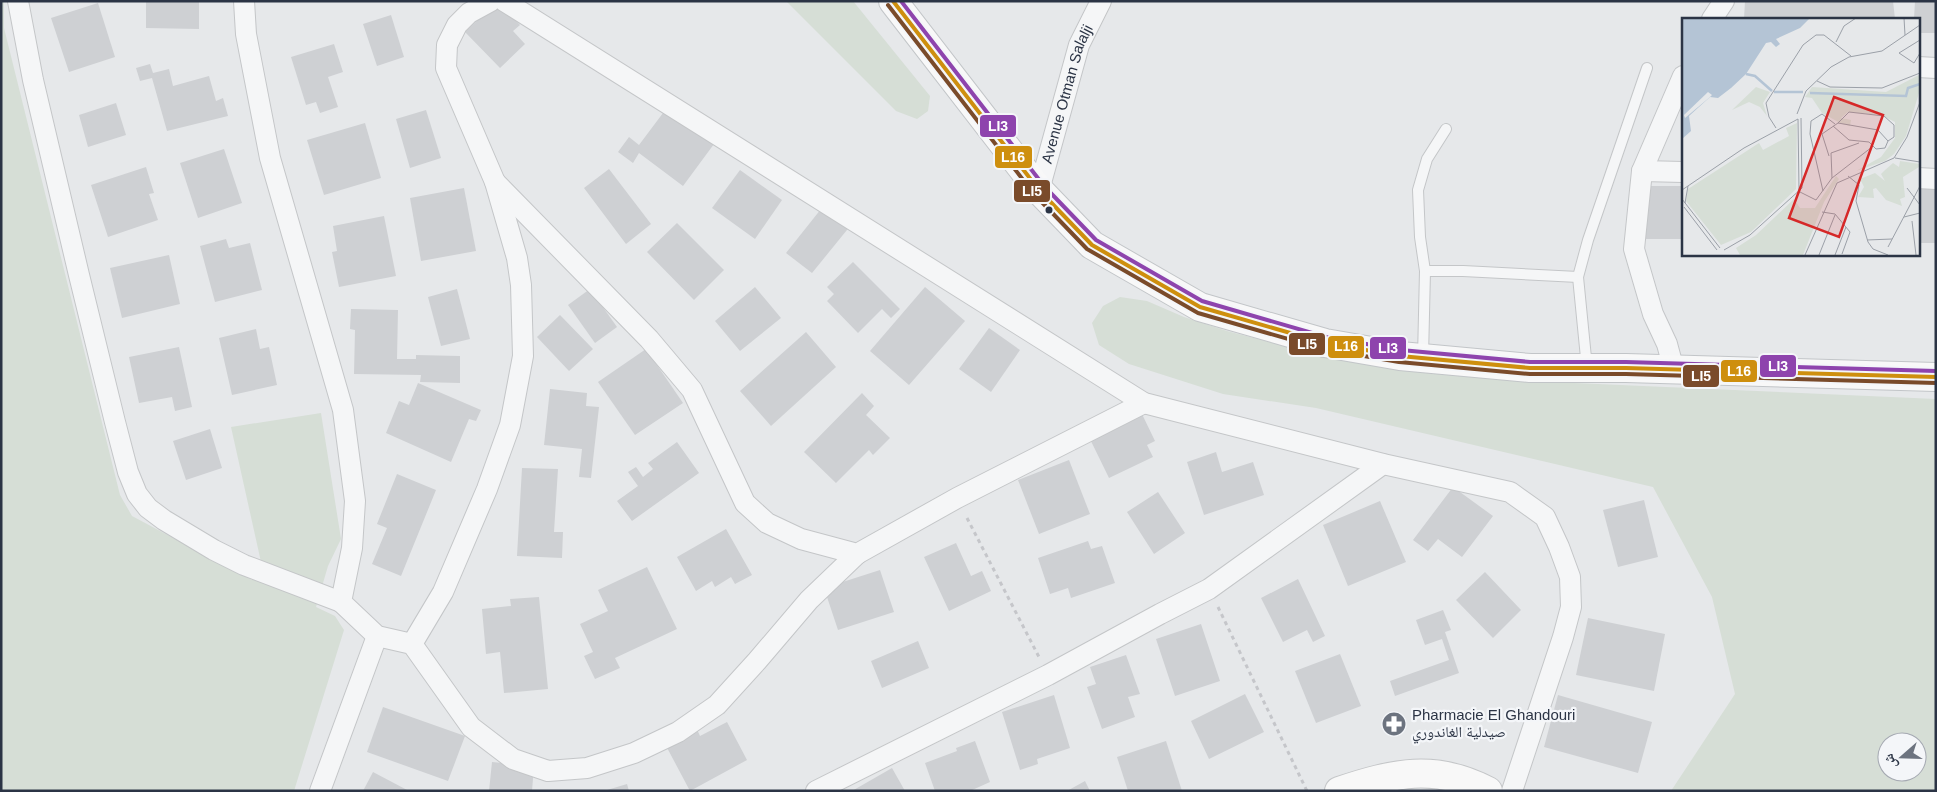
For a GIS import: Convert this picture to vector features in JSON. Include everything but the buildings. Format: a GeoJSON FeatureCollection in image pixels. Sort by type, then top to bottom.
{"type":"FeatureCollection","features":[{"type":"Feature","properties":{"kind":"main road"},"geometry":{"type":"LineString","coordinates":[[893,1],[1039,190],[1092,245],[1200,307],[1325,342],[1423,358],[1530,368],[1936,377]]}},
{"type":"Feature","properties":{"kind":"main road"},"geometry":{"type":"LineString","coordinates":[[1339,791],[1378,780],[1423,772],[1459,778],[1488,791]]}},
{"type":"Feature","properties":{"kind":"street"},"geometry":{"type":"LineString","coordinates":[[18,1],[33,80],[79,275],[128,472],[137,494],[148,508],[164,520],[214,550],[244,565],[341,602],[377,636],[412,644],[471,727],[513,759],[548,771],[587,768],[634,753],[678,732],[717,704],[809,600],[857,554],[957,498],[1144,403]]}},
{"type":"Feature","properties":{"kind":"street"},"geometry":{"type":"LineString","coordinates":[[244,1],[246,34],[270,158],[343,410],[355,501],[352,548],[341,602]]}},
{"type":"Feature","properties":{"kind":"street"},"geometry":{"type":"LineString","coordinates":[[412,644],[443,592],[487,490],[510,425],[523,356],[521,285],[518,258],[495,182],[446,68],[448,44],[457,25],[469,13],[491,1]]}},
{"type":"Feature","properties":{"kind":"street"},"geometry":{"type":"LineString","coordinates":[[504,1],[1144,403],[1383,464],[1510,492],[1545,517],[1570,577],[1571,607],[1564,636],[1512,791]]}},
{"type":"Feature","properties":{"kind":"street","name":"Avenue Otman Salalji"},"geometry":{"type":"LineString","coordinates":[[1039,190],[1079,45],[1101,1]]}},
{"type":"Feature","properties":{"kind":"street"},"geometry":{"type":"LineString","coordinates":[[1713,18],[1724,1]]}},
{"type":"Feature","properties":{"kind":"street"},"geometry":{"type":"LineString","coordinates":[[1920,67],[1936,68]]}},
{"type":"Feature","properties":{"kind":"street"},"geometry":{"type":"LineString","coordinates":[[1674,370],[1667,344],[1653,314],[1634,249],[1642,171],[1682,78]]}},
{"type":"Feature","properties":{"kind":"street"},"geometry":{"type":"LineString","coordinates":[[1642,171],[1682,172]]}},
{"type":"Feature","properties":{"kind":"street"},"geometry":{"type":"LineString","coordinates":[[1920,178],[1936,179]]}},
{"type":"Feature","properties":{"kind":"street"},"geometry":{"type":"LineString","coordinates":[[495,182],[648,340],[692,390],[745,503],[767,524],[801,539],[857,554]]}},
{"type":"Feature","properties":{"kind":"street"},"geometry":{"type":"LineString","coordinates":[[816,791],[1048,675],[1209,589],[1383,464]]}},
{"type":"Feature","properties":{"kind":"street"},"geometry":{"type":"LineString","coordinates":[[320,791],[377,636]]}},
{"type":"Feature","properties":{"kind":"lane"},"geometry":{"type":"LineString","coordinates":[[1587,369],[1578,277],[1588,240],[1647,68]]}},
{"type":"Feature","properties":{"kind":"lane"},"geometry":{"type":"LineString","coordinates":[[1423,358],[1425,271],[1420,236],[1418,190],[1427,159],[1446,130]]}},
{"type":"Feature","properties":{"kind":"lane"},"geometry":{"type":"LineString","coordinates":[[1425,271],[1578,277]]}},
{"type":"Feature","properties":{"kind":"path"},"geometry":{"type":"LineString","coordinates":[[957,498],[1048,675]]}},
{"type":"Feature","properties":{"kind":"path"},"geometry":{"type":"LineString","coordinates":[[1209,589],[1307,791]]}},
{"type":"Feature","properties":{"kind":"shaded area"},"geometry":{"type":"Polygon","coordinates":[[[1,1],[4,1],[4,28],[120,495],[132,516],[252,580],[261,562],[231,427],[321,413],[341,539],[328,566],[316,607],[335,616],[344,630],[294,791],[1,791],[1,1]]]}},
{"type":"Feature","properties":{"kind":"shaded area"},"geometry":{"type":"Polygon","coordinates":[[[786,1],[853,1],[930,96],[928,111],[917,119],[896,111],[786,1]]]}},
{"type":"Feature","properties":{"kind":"shaded area"},"geometry":{"type":"Polygon","coordinates":[[[1120,297],[1147,301],[1184,317],[1227,331],[1322,356],[1529,381],[1936,399],[1936,791],[1671,791],[1735,694],[1712,597],[1653,487],[1316,408],[1223,394],[1129,364],[1099,345],[1092,323],[1103,306],[1120,297]]]}},
{"type":"Feature","properties":{"kind":"transit line","name":"L16"},"geometry":{"type":"LineString","coordinates":[[893,1],[1039,190],[1092,245],[1200,307],[1325,343],[1400,356],[1530,368],[1626,368],[1936,377]]}},
{"type":"Feature","properties":{"kind":"transit line","name":"LI3"},"geometry":{"type":"LineString","coordinates":[[901,1],[1044,186],[1096,240],[1202,301],[1326,337],[1401,350],[1530,362],[1626,362],[1936,371]]}},
{"type":"Feature","properties":{"kind":"transit line","name":"LI5"},"geometry":{"type":"LineString","coordinates":[[888,5],[1034,194],[1087,249],[1198,313],[1323,349],[1399,362],[1530,374],[1626,374],[1936,383]]}},
{"type":"Feature","properties":{"kind":"place","name":"Pharmacie El Ghandouri صيدلية الغاندوري"},"geometry":{"type":"Point","coordinates":[1394,724]}}]}
